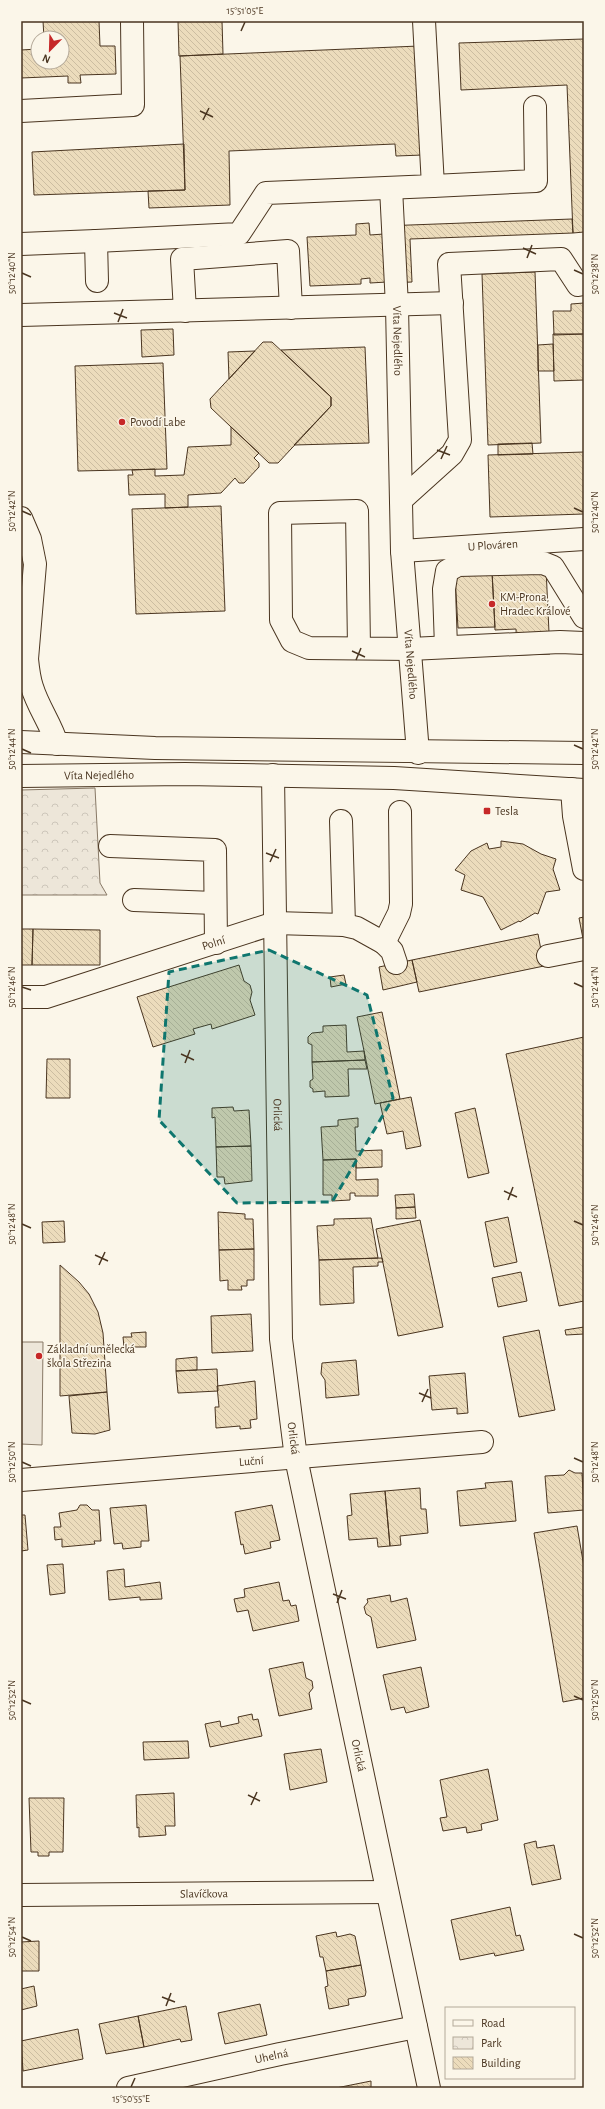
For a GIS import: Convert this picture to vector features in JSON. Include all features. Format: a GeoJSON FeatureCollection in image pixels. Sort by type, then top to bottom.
{"type":"FeatureCollection","features":[{"type":"Feature","properties":{"kind":"street"},"geometry":{"type":"LineString","coordinates":[[21,112],[133,105],[132,21]]}},
{"type":"Feature","properties":{"kind":"street"},"geometry":{"type":"LineString","coordinates":[[424,21],[433,186]]}},
{"type":"Feature","properties":{"kind":"street"},"geometry":{"type":"LineString","coordinates":[[21,244],[240,234],[266,193],[536,181],[535,107]]}},
{"type":"Feature","properties":{"kind":"street"},"geometry":{"type":"LineString","coordinates":[[391,188],[397,306],[452,303]]}},
{"type":"Feature","properties":{"kind":"street"},"geometry":{"type":"LineString","coordinates":[[96,240],[97,281]]}},
{"type":"Feature","properties":{"kind":"street"},"geometry":{"type":"LineString","coordinates":[[185,311],[182,259],[288,251],[292,308]]}},
{"type":"Feature","properties":{"kind":"street"},"geometry":{"type":"LineString","coordinates":[[401,500],[452,454],[460,440],[449,264],[561,259],[578,285],[584,284]]}},
{"type":"Feature","properties":{"kind":"street","name":"Víta Nejedlého"},"geometry":{"type":"LineString","coordinates":[[21,315],[397,306],[402,551],[418,752]]}},
{"type":"Feature","properties":{"kind":"street"},"geometry":{"type":"LineString","coordinates":[[359,648],[357,511],[280,513],[281,620],[292,641],[309,648],[410,649],[560,642],[584,643]]}},
{"type":"Feature","properties":{"kind":"street"},"geometry":{"type":"LineString","coordinates":[[21,518],[30,539],[35,564],[27,659],[29,673],[32,688],[54,732],[57,744]]}},
{"type":"Feature","properties":{"kind":"street","name":"U Plováren"},"geometry":{"type":"LineString","coordinates":[[402,551],[584,539]]}},
{"type":"Feature","properties":{"kind":"street"},"geometry":{"type":"LineString","coordinates":[[446,647],[444,589],[447,571],[458,564],[543,563],[553,567],[584,617]]}},
{"type":"Feature","properties":{"kind":"street"},"geometry":{"type":"LineString","coordinates":[[21,742],[155,748],[584,753]]}},
{"type":"Feature","properties":{"kind":"street","name":"Víta Nejedlého"},"geometry":{"type":"LineString","coordinates":[[21,776],[273,775],[423,780],[578,789]]}},
{"type":"Feature","properties":{"kind":"street","name":"Orlická"},"geometry":{"type":"LineString","coordinates":[[273,775],[281,1339],[296,1458],[429,2088]]}},
{"type":"Feature","properties":{"kind":"street"},"geometry":{"type":"LineString","coordinates":[[578,789],[584,869]]}},
{"type":"Feature","properties":{"kind":"street"},"geometry":{"type":"LineString","coordinates":[[384,943],[399,914],[401,904],[400,812]]}},
{"type":"Feature","properties":{"kind":"street"},"geometry":{"type":"LineString","coordinates":[[341,821],[344,925]]}},
{"type":"Feature","properties":{"kind":"street"},"geometry":{"type":"LineString","coordinates":[[110,846],[215,850],[216,943]]}},
{"type":"Feature","properties":{"kind":"street"},"geometry":{"type":"LineString","coordinates":[[134,900],[216,903]]}},
{"type":"Feature","properties":{"kind":"street","name":"Polní"},"geometry":{"type":"LineString","coordinates":[[21,997],[46,997],[275,923],[344,925],[364,931],[384,943],[392,951],[396,963]]}},
{"type":"Feature","properties":{"kind":"street"},"geometry":{"type":"LineString","coordinates":[[548,956],[584,950]]}},
{"type":"Feature","properties":{"kind":"street","name":"Luční"},"geometry":{"type":"LineString","coordinates":[[21,1480],[482,1442]]}},
{"type":"Feature","properties":{"kind":"street","name":"Slavíčkova"},"geometry":{"type":"LineString","coordinates":[[21,1896],[387,1892]]}},
{"type":"Feature","properties":{"kind":"street","name":"Uhelná"},"geometry":{"type":"LineString","coordinates":[[128,2088],[280,2054],[416,2027]]}},
{"type":"Feature","properties":{"kind":"highlighted area"},"geometry":{"type":"Polygon","coordinates":[[[269,950],[367,995],[393,1098],[332,1202],[237,1203],[159,1120],[169,972],[269,950]]]}},
{"type":"Feature","properties":{"kind":"green space"},"geometry":{"type":"Polygon","coordinates":[[[95,788],[100,883],[107,895],[21,895],[21,790],[95,788]]]}},
{"type":"Feature","properties":{"kind":"green space"},"geometry":{"type":"Polygon","coordinates":[[[21,1342],[43,1342],[42,1445],[21,1444],[21,1342]]]}},
{"type":"Feature","properties":{"kind":"building"},"geometry":{"type":"Polygon","coordinates":[[[43,21],[99,21],[100,46],[115,46],[116,74],[80,75],[81,83],[68,83],[68,76],[21,78],[21,50],[30,49],[30,70],[70,70],[70,30],[44,30],[43,21]]]}},
{"type":"Feature","properties":{"kind":"building"},"geometry":{"type":"Polygon","coordinates":[[[178,21],[222,21],[223,54],[179,56],[178,21]]]}},
{"type":"Feature","properties":{"kind":"building"},"geometry":{"type":"Polygon","coordinates":[[[584,39],[584,232],[573,233],[567,85],[461,90],[459,43],[584,39]]]}},
{"type":"Feature","properties":{"kind":"building"},"geometry":{"type":"Polygon","coordinates":[[[419,46],[423,155],[396,156],[395,144],[229,151],[230,205],[149,208],[148,191],[185,190],[180,56],[419,46]]]}},
{"type":"Feature","properties":{"kind":"building"},"geometry":{"type":"Polygon","coordinates":[[[184,144],[185,190],[34,195],[32,152],[184,144]]]}},
{"type":"Feature","properties":{"kind":"building"},"geometry":{"type":"Polygon","coordinates":[[[572,219],[573,233],[410,239],[412,282],[387,283],[383,226],[572,219]]]}},
{"type":"Feature","properties":{"kind":"building"},"geometry":{"type":"Polygon","coordinates":[[[369,223],[370,235],[384,234],[387,282],[370,283],[370,278],[361,279],[361,284],[310,286],[307,237],[356,235],[356,224],[369,223]]]}},
{"type":"Feature","properties":{"kind":"building"},"geometry":{"type":"Polygon","coordinates":[[[535,272],[541,443],[488,445],[482,274],[535,272]]]}},
{"type":"Feature","properties":{"kind":"building"},"geometry":{"type":"Polygon","coordinates":[[[584,303],[584,334],[554,335],[553,311],[571,311],[571,304],[584,303]]]}},
{"type":"Feature","properties":{"kind":"building"},"geometry":{"type":"Polygon","coordinates":[[[173,329],[174,355],[142,357],[141,330],[173,329]]]}},
{"type":"Feature","properties":{"kind":"building"},"geometry":{"type":"Polygon","coordinates":[[[553,334],[584,334],[584,380],[554,381],[553,334]]]}},
{"type":"Feature","properties":{"kind":"building"},"geometry":{"type":"Polygon","coordinates":[[[263,342],[272,342],[331,397],[331,406],[278,463],[269,463],[211,408],[210,399],[263,342]]]}},
{"type":"Feature","properties":{"kind":"building"},"geometry":{"type":"Polygon","coordinates":[[[553,344],[554,371],[538,371],[538,345],[553,344]]]}},
{"type":"Feature","properties":{"kind":"building"},"geometry":{"type":"Polygon","coordinates":[[[365,347],[369,443],[294,445],[331,406],[331,397],[281,350],[365,347]]]}},
{"type":"Feature","properties":{"kind":"building"},"geometry":{"type":"Polygon","coordinates":[[[255,351],[229,379],[228,352],[255,351]]]}},
{"type":"Feature","properties":{"kind":"building"},"geometry":{"type":"Polygon","coordinates":[[[163,363],[167,469],[78,471],[75,366],[163,363]]]}},
{"type":"Feature","properties":{"kind":"building"},"geometry":{"type":"Polygon","coordinates":[[[231,427],[259,453],[254,458],[259,463],[259,467],[244,483],[239,483],[235,478],[221,493],[188,495],[188,507],[165,508],[165,494],[129,495],[128,475],[133,475],[132,470],[155,469],[155,476],[184,475],[188,447],[231,445],[231,427]]]}},
{"type":"Feature","properties":{"kind":"building"},"geometry":{"type":"Polygon","coordinates":[[[532,443],[533,454],[498,455],[498,444],[532,443]]]}},
{"type":"Feature","properties":{"kind":"building"},"geometry":{"type":"Polygon","coordinates":[[[584,452],[584,514],[490,517],[488,455],[584,452]]]}},
{"type":"Feature","properties":{"kind":"building"},"geometry":{"type":"Polygon","coordinates":[[[221,506],[225,611],[136,614],[132,509],[221,506]]]}},
{"type":"Feature","properties":{"kind":"building"},"geometry":{"type":"Polygon","coordinates":[[[546,568],[550,654],[517,655],[516,629],[495,630],[492,570],[546,568]]]}},
{"type":"Feature","properties":{"kind":"building"},"geometry":{"type":"Polygon","coordinates":[[[492,573],[495,627],[458,628],[455,576],[492,573]]]}},
{"type":"Feature","properties":{"kind":"building"},"geometry":{"type":"Polygon","coordinates":[[[501,841],[523,844],[541,854],[556,859],[553,869],[560,890],[546,892],[538,914],[535,913],[520,922],[519,921],[501,930],[483,897],[461,890],[465,875],[455,870],[471,851],[487,843],[489,849],[501,847],[501,841]]]}},
{"type":"Feature","properties":{"kind":"building"},"geometry":{"type":"Polygon","coordinates":[[[584,917],[584,944],[579,918],[584,917]]]}},
{"type":"Feature","properties":{"kind":"building"},"geometry":{"type":"Polygon","coordinates":[[[21,929],[33,929],[32,965],[21,965],[21,929]]]}},
{"type":"Feature","properties":{"kind":"building"},"geometry":{"type":"Polygon","coordinates":[[[33,929],[100,930],[100,965],[32,965],[33,929]]]}},
{"type":"Feature","properties":{"kind":"building"},"geometry":{"type":"Polygon","coordinates":[[[538,934],[544,966],[419,992],[412,960],[538,934]]]}},
{"type":"Feature","properties":{"kind":"building"},"geometry":{"type":"Polygon","coordinates":[[[412,960],[417,982],[383,990],[379,967],[412,960]]]}},
{"type":"Feature","properties":{"kind":"building"},"geometry":{"type":"Polygon","coordinates":[[[239,965],[244,981],[250,985],[252,992],[250,1000],[255,1015],[212,1029],[211,1024],[193,1029],[195,1034],[153,1047],[137,997],[239,965]]]}},
{"type":"Feature","properties":{"kind":"building"},"geometry":{"type":"Polygon","coordinates":[[[344,975],[346,984],[331,987],[330,977],[344,975]]]}},
{"type":"Feature","properties":{"kind":"building"},"geometry":{"type":"Polygon","coordinates":[[[382,1012],[400,1099],[375,1104],[357,1017],[382,1012]]]}},
{"type":"Feature","properties":{"kind":"building"},"geometry":{"type":"Polygon","coordinates":[[[346,1025],[347,1052],[364,1051],[365,1060],[312,1062],[312,1045],[308,1043],[308,1037],[312,1033],[323,1032],[323,1026],[346,1025]]]}},
{"type":"Feature","properties":{"kind":"building"},"geometry":{"type":"Polygon","coordinates":[[[584,1037],[584,1301],[559,1306],[506,1054],[584,1037]]]}},
{"type":"Feature","properties":{"kind":"building"},"geometry":{"type":"Polygon","coordinates":[[[47,1059],[70,1059],[70,1098],[46,1098],[47,1059]]]}},
{"type":"Feature","properties":{"kind":"building"},"geometry":{"type":"Polygon","coordinates":[[[365,1060],[367,1069],[348,1069],[349,1096],[325,1097],[325,1091],[313,1092],[313,1089],[310,1087],[310,1081],[313,1079],[312,1062],[365,1060]]]}},
{"type":"Feature","properties":{"kind":"building"},"geometry":{"type":"Polygon","coordinates":[[[411,1097],[421,1146],[406,1149],[403,1131],[387,1134],[380,1103],[411,1097]]]}},
{"type":"Feature","properties":{"kind":"building"},"geometry":{"type":"Polygon","coordinates":[[[233,1107],[234,1111],[249,1110],[251,1146],[216,1147],[215,1117],[212,1118],[212,1108],[233,1107]]]}},
{"type":"Feature","properties":{"kind":"building"},"geometry":{"type":"Polygon","coordinates":[[[475,1108],[489,1173],[468,1178],[455,1113],[475,1108]]]}},
{"type":"Feature","properties":{"kind":"building"},"geometry":{"type":"Polygon","coordinates":[[[358,1118],[358,1127],[355,1127],[356,1151],[382,1150],[382,1167],[356,1168],[356,1159],[323,1160],[321,1127],[338,1126],[338,1120],[358,1118]]]}},
{"type":"Feature","properties":{"kind":"building"},"geometry":{"type":"Polygon","coordinates":[[[251,1146],[252,1181],[225,1184],[224,1177],[217,1177],[216,1147],[251,1146]]]}},
{"type":"Feature","properties":{"kind":"building"},"geometry":{"type":"Polygon","coordinates":[[[356,1159],[356,1180],[378,1179],[378,1196],[355,1196],[355,1193],[350,1193],[350,1200],[332,1201],[332,1195],[323,1195],[323,1160],[356,1159]]]}},
{"type":"Feature","properties":{"kind":"building"},"geometry":{"type":"Polygon","coordinates":[[[414,1194],[415,1207],[396,1208],[395,1195],[414,1194]]]}},
{"type":"Feature","properties":{"kind":"building"},"geometry":{"type":"Polygon","coordinates":[[[415,1207],[416,1218],[396,1219],[396,1208],[415,1207]]]}},
{"type":"Feature","properties":{"kind":"building"},"geometry":{"type":"Polygon","coordinates":[[[218,1212],[245,1214],[245,1219],[253,1219],[254,1249],[219,1250],[218,1212]]]}},
{"type":"Feature","properties":{"kind":"building"},"geometry":{"type":"Polygon","coordinates":[[[508,1217],[517,1262],[494,1267],[485,1222],[508,1217]]]}},
{"type":"Feature","properties":{"kind":"building"},"geometry":{"type":"Polygon","coordinates":[[[371,1218],[378,1258],[319,1260],[317,1226],[334,1225],[334,1219],[371,1218]]]}},
{"type":"Feature","properties":{"kind":"building"},"geometry":{"type":"Polygon","coordinates":[[[420,1220],[443,1327],[398,1336],[376,1229],[420,1220]]]}},
{"type":"Feature","properties":{"kind":"building"},"geometry":{"type":"Polygon","coordinates":[[[64,1221],[65,1242],[43,1243],[42,1222],[64,1221]]]}},
{"type":"Feature","properties":{"kind":"building"},"geometry":{"type":"Polygon","coordinates":[[[254,1249],[254,1280],[247,1280],[247,1286],[241,1286],[242,1290],[228,1290],[228,1280],[220,1281],[219,1250],[254,1249]]]}},
{"type":"Feature","properties":{"kind":"building"},"geometry":{"type":"Polygon","coordinates":[[[382,1258],[383,1262],[378,1262],[378,1266],[353,1267],[354,1303],[320,1305],[319,1260],[382,1258]]]}},
{"type":"Feature","properties":{"kind":"building"},"geometry":{"type":"Polygon","coordinates":[[[60,1265],[79,1282],[89,1294],[98,1312],[103,1333],[107,1392],[60,1396],[60,1265]]]}},
{"type":"Feature","properties":{"kind":"building"},"geometry":{"type":"Polygon","coordinates":[[[521,1272],[527,1301],[498,1307],[492,1278],[521,1272]]]}},
{"type":"Feature","properties":{"kind":"building"},"geometry":{"type":"Polygon","coordinates":[[[251,1314],[253,1351],[212,1353],[211,1316],[251,1314]]]}},
{"type":"Feature","properties":{"kind":"building"},"geometry":{"type":"Polygon","coordinates":[[[584,1327],[584,1334],[566,1335],[565,1330],[584,1327]]]}},
{"type":"Feature","properties":{"kind":"building"},"geometry":{"type":"Polygon","coordinates":[[[539,1330],[555,1410],[519,1417],[503,1337],[539,1330]]]}},
{"type":"Feature","properties":{"kind":"building"},"geometry":{"type":"Polygon","coordinates":[[[146,1332],[146,1347],[124,1347],[123,1337],[132,1337],[131,1333],[146,1332]]]}},
{"type":"Feature","properties":{"kind":"building"},"geometry":{"type":"Polygon","coordinates":[[[197,1357],[197,1370],[176,1371],[176,1359],[197,1357]]]}},
{"type":"Feature","properties":{"kind":"building"},"geometry":{"type":"Polygon","coordinates":[[[356,1360],[359,1395],[326,1398],[325,1380],[321,1374],[322,1363],[356,1360]]]}},
{"type":"Feature","properties":{"kind":"building"},"geometry":{"type":"Polygon","coordinates":[[[217,1369],[218,1391],[178,1393],[176,1371],[217,1369]]]}},
{"type":"Feature","properties":{"kind":"building"},"geometry":{"type":"Polygon","coordinates":[[[465,1373],[468,1413],[457,1414],[457,1408],[432,1410],[429,1376],[465,1373]]]}},
{"type":"Feature","properties":{"kind":"building"},"geometry":{"type":"Polygon","coordinates":[[[255,1381],[257,1419],[250,1420],[251,1428],[240,1429],[240,1426],[216,1428],[215,1407],[219,1407],[217,1386],[255,1381]]]}},
{"type":"Feature","properties":{"kind":"building"},"geometry":{"type":"Polygon","coordinates":[[[107,1392],[110,1430],[95,1434],[72,1433],[69,1396],[107,1392]]]}},
{"type":"Feature","properties":{"kind":"building"},"geometry":{"type":"Polygon","coordinates":[[[569,1470],[575,1473],[582,1473],[584,1510],[548,1513],[545,1476],[564,1475],[569,1470]]]}},
{"type":"Feature","properties":{"kind":"building"},"geometry":{"type":"Polygon","coordinates":[[[512,1481],[516,1521],[460,1526],[457,1491],[486,1488],[485,1483],[512,1481]]]}},
{"type":"Feature","properties":{"kind":"building"},"geometry":{"type":"Polygon","coordinates":[[[420,1488],[421,1509],[426,1509],[428,1533],[400,1536],[401,1545],[390,1546],[385,1491],[420,1488]]]}},
{"type":"Feature","properties":{"kind":"building"},"geometry":{"type":"Polygon","coordinates":[[[385,1491],[390,1546],[378,1547],[377,1538],[349,1540],[347,1516],[352,1515],[350,1494],[385,1491]]]}},
{"type":"Feature","properties":{"kind":"building"},"geometry":{"type":"Polygon","coordinates":[[[80,1505],[87,1505],[92,1510],[99,1510],[101,1541],[94,1541],[95,1544],[62,1547],[62,1539],[55,1540],[54,1527],[61,1527],[59,1513],[77,1510],[80,1505]]]}},
{"type":"Feature","properties":{"kind":"building"},"geometry":{"type":"Polygon","coordinates":[[[146,1505],[149,1541],[141,1541],[141,1547],[123,1549],[122,1543],[114,1544],[110,1508],[146,1505]]]}},
{"type":"Feature","properties":{"kind":"building"},"geometry":{"type":"Polygon","coordinates":[[[272,1505],[280,1540],[270,1542],[271,1548],[245,1554],[243,1544],[241,1545],[235,1512],[272,1505]]]}},
{"type":"Feature","properties":{"kind":"building"},"geometry":{"type":"Polygon","coordinates":[[[21,1515],[25,1515],[28,1550],[21,1551],[21,1515]]]}},
{"type":"Feature","properties":{"kind":"building"},"geometry":{"type":"Polygon","coordinates":[[[577,1526],[584,1567],[584,1698],[563,1702],[534,1533],[577,1526]]]}},
{"type":"Feature","properties":{"kind":"building"},"geometry":{"type":"Polygon","coordinates":[[[63,1564],[65,1593],[50,1595],[47,1565],[63,1564]]]}},
{"type":"Feature","properties":{"kind":"building"},"geometry":{"type":"Polygon","coordinates":[[[124,1569],[125,1587],[160,1582],[162,1599],[140,1600],[140,1597],[109,1600],[107,1571],[124,1569]]]}},
{"type":"Feature","properties":{"kind":"building"},"geometry":{"type":"Polygon","coordinates":[[[279,1582],[283,1601],[289,1600],[291,1606],[296,1605],[299,1621],[253,1631],[248,1610],[237,1612],[234,1599],[245,1597],[244,1589],[279,1582]]]}},
{"type":"Feature","properties":{"kind":"building"},"geometry":{"type":"Polygon","coordinates":[[[390,1595],[391,1602],[407,1598],[416,1640],[377,1648],[371,1617],[366,1614],[364,1607],[368,1602],[367,1599],[390,1595]]]}},
{"type":"Feature","properties":{"kind":"building"},"geometry":{"type":"Polygon","coordinates":[[[303,1662],[306,1678],[312,1681],[313,1688],[309,1693],[312,1709],[279,1716],[269,1669],[303,1662]]]}},
{"type":"Feature","properties":{"kind":"building"},"geometry":{"type":"Polygon","coordinates":[[[421,1667],[429,1707],[406,1713],[404,1707],[391,1710],[383,1675],[421,1667]]]}},
{"type":"Feature","properties":{"kind":"building"},"geometry":{"type":"Polygon","coordinates":[[[252,1714],[253,1720],[258,1719],[262,1736],[210,1747],[205,1724],[220,1721],[221,1727],[239,1723],[238,1717],[252,1714]]]}},
{"type":"Feature","properties":{"kind":"building"},"geometry":{"type":"Polygon","coordinates":[[[188,1741],[189,1758],[144,1760],[143,1742],[188,1741]]]}},
{"type":"Feature","properties":{"kind":"building"},"geometry":{"type":"Polygon","coordinates":[[[321,1749],[327,1782],[290,1790],[284,1754],[321,1749]]]}},
{"type":"Feature","properties":{"kind":"building"},"geometry":{"type":"Polygon","coordinates":[[[488,1769],[498,1820],[481,1824],[482,1830],[467,1833],[466,1827],[443,1831],[440,1818],[447,1817],[440,1780],[488,1769]]]}},
{"type":"Feature","properties":{"kind":"building"},"geometry":{"type":"Polygon","coordinates":[[[174,1793],[175,1826],[165,1826],[166,1835],[139,1837],[139,1827],[137,1828],[136,1795],[174,1793]]]}},
{"type":"Feature","properties":{"kind":"building"},"geometry":{"type":"Polygon","coordinates":[[[29,1798],[64,1798],[63,1852],[49,1852],[49,1856],[38,1856],[38,1852],[31,1852],[29,1798]]]}},
{"type":"Feature","properties":{"kind":"building"},"geometry":{"type":"Polygon","coordinates":[[[536,1841],[537,1848],[554,1845],[561,1879],[532,1885],[524,1844],[536,1841]]]}},
{"type":"Feature","properties":{"kind":"building"},"geometry":{"type":"Polygon","coordinates":[[[510,1907],[516,1936],[520,1935],[524,1950],[495,1956],[494,1953],[460,1960],[451,1920],[510,1907]]]}},
{"type":"Feature","properties":{"kind":"building"},"geometry":{"type":"Polygon","coordinates":[[[336,1932],[337,1937],[350,1934],[355,1936],[361,1965],[326,1971],[323,1957],[320,1957],[316,1936],[336,1932]]]}},
{"type":"Feature","properties":{"kind":"building"},"geometry":{"type":"Polygon","coordinates":[[[39,1941],[39,1971],[21,1971],[21,1942],[39,1941]]]}},
{"type":"Feature","properties":{"kind":"building"},"geometry":{"type":"Polygon","coordinates":[[[361,1965],[366,1992],[365,1996],[348,1999],[349,2005],[329,2009],[325,1987],[328,1986],[326,1971],[361,1965]]]}},
{"type":"Feature","properties":{"kind":"building"},"geometry":{"type":"Polygon","coordinates":[[[34,1986],[37,2006],[21,2010],[21,1989],[34,1986]]]}},
{"type":"Feature","properties":{"kind":"building"},"geometry":{"type":"Polygon","coordinates":[[[260,2004],[267,2035],[225,2044],[218,2013],[260,2004]]]}},
{"type":"Feature","properties":{"kind":"building"},"geometry":{"type":"Polygon","coordinates":[[[186,2006],[192,2040],[181,2042],[180,2039],[144,2047],[138,2016],[186,2006]]]}},
{"type":"Feature","properties":{"kind":"building"},"geometry":{"type":"Polygon","coordinates":[[[138,2016],[144,2047],[106,2054],[99,2024],[138,2016]]]}},
{"type":"Feature","properties":{"kind":"building"},"geometry":{"type":"Polygon","coordinates":[[[78,2029],[83,2059],[23,2071],[21,2041],[78,2029]]]}},
{"type":"Feature","properties":{"kind":"building"},"geometry":{"type":"Polygon","coordinates":[[[371,2081],[371,2088],[336,2088],[371,2081]]]}},
{"type":"Feature","properties":{"kind":"place","name":"Povodí Labe"},"geometry":{"type":"Point","coordinates":[122,422]}},
{"type":"Feature","properties":{"kind":"place","name":"KM-Prona, Hradec Králové"},"geometry":{"type":"Point","coordinates":[492,604]}},
{"type":"Feature","properties":{"kind":"place","name":"Tesla"},"geometry":{"type":"Point","coordinates":[487,811]}},
{"type":"Feature","properties":{"kind":"place","name":"Základní umělecká škola Střezina"},"geometry":{"type":"Point","coordinates":[39,1356]}}]}
